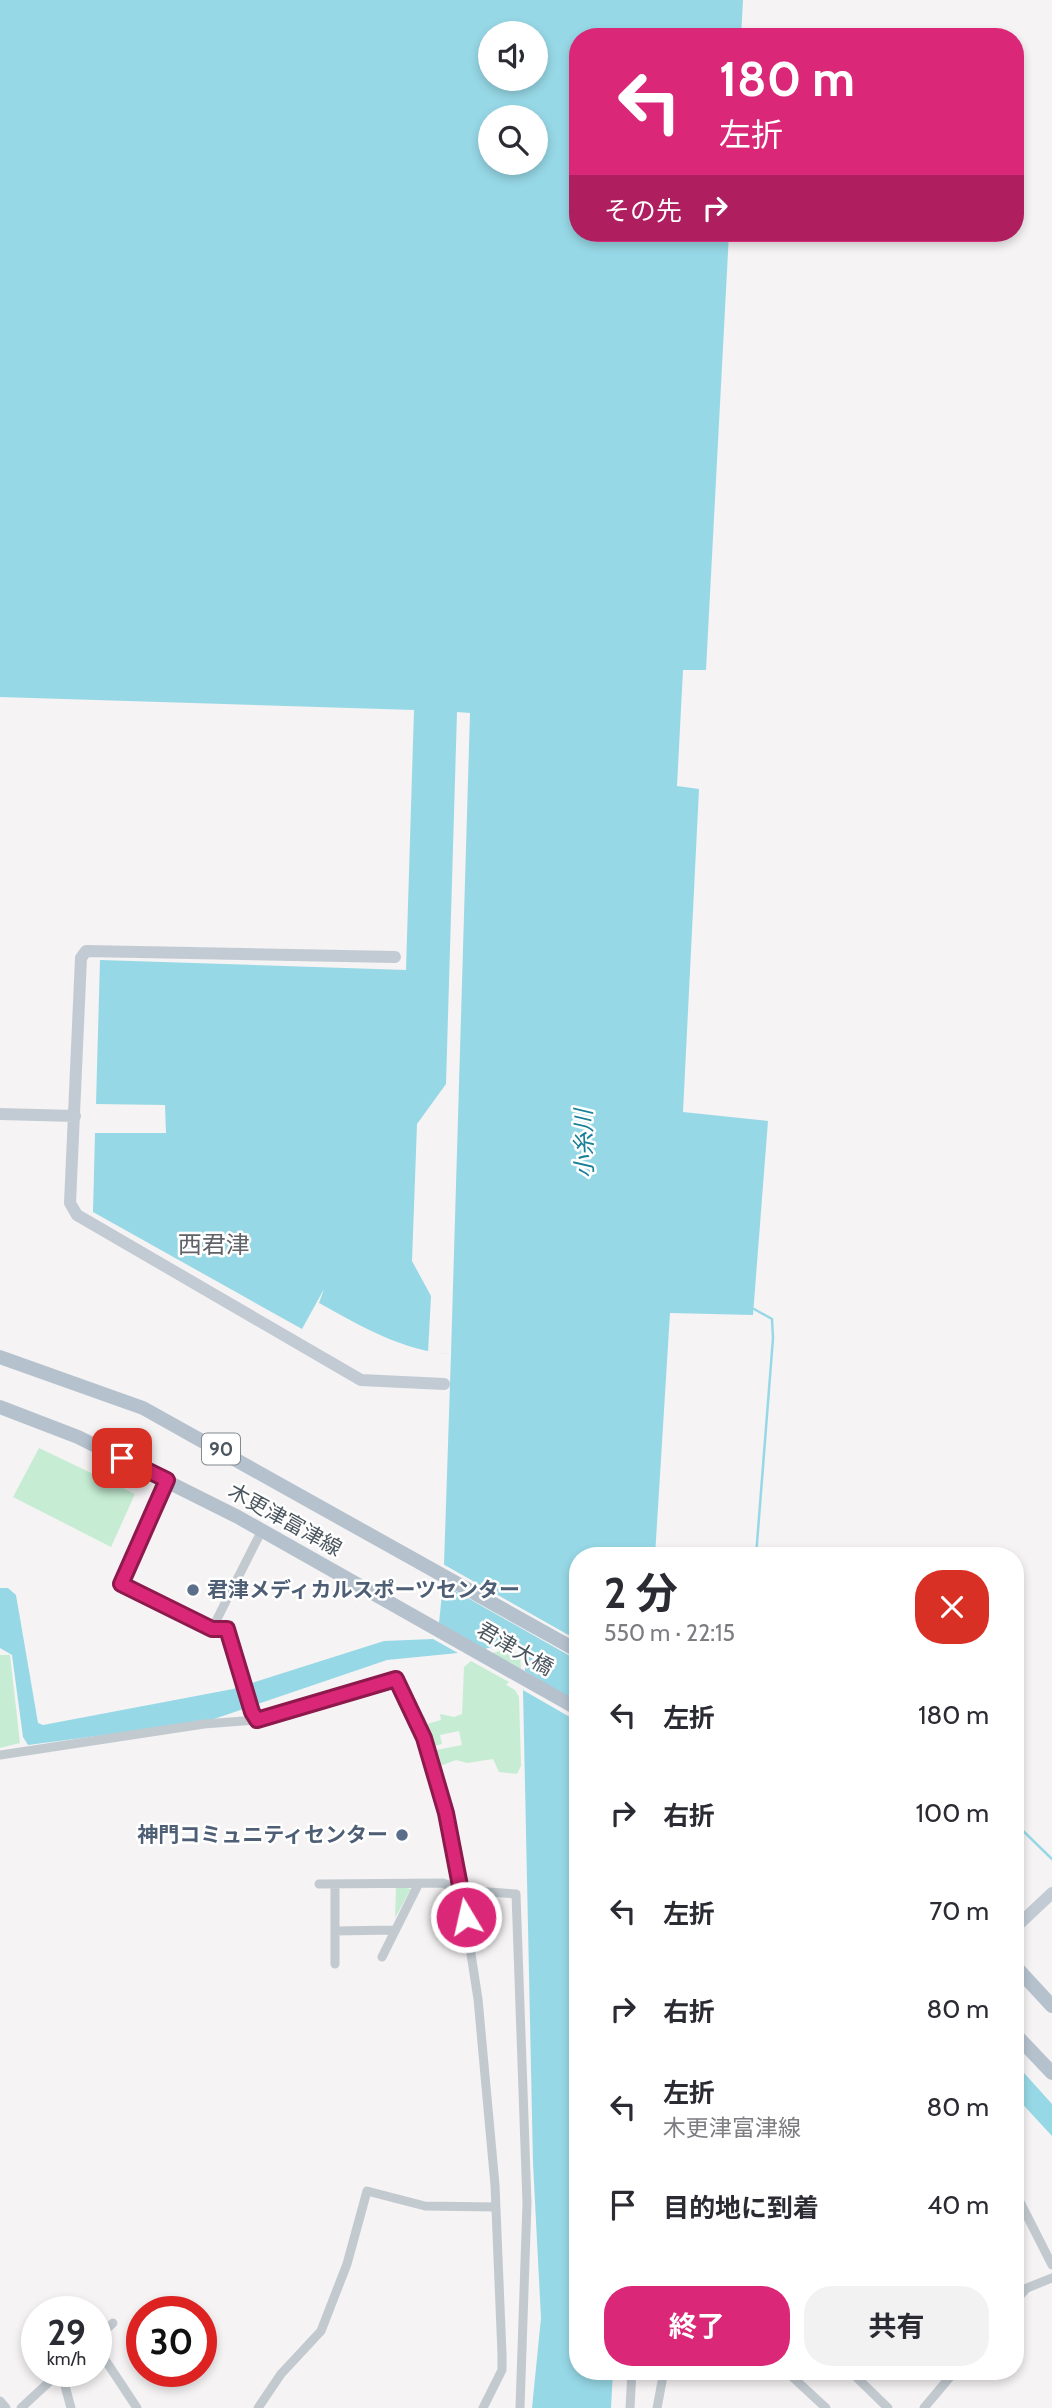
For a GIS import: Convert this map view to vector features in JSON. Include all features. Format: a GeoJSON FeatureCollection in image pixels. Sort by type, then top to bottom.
{"type":"FeatureCollection","features":[{"type":"Feature","properties":{"kind":"main road","name":"木更津富津線"},"geometry":{"type":"LineString","coordinates":[[0,1357],[143,1408],[431,1567]]}},
{"type":"Feature","properties":{"kind":"main road","name":"木更津富津線"},"geometry":{"type":"LineString","coordinates":[[0,1407],[78,1437],[167,1480],[432,1626]]}},
{"type":"Feature","properties":{"kind":"main road","name":"君津大橋"},"geometry":{"type":"LineString","coordinates":[[431,1567],[569,1646]]}},
{"type":"Feature","properties":{"kind":"main road","name":"君津大橋"},"geometry":{"type":"LineString","coordinates":[[432,1626],[569,1704]]}},
{"type":"Feature","properties":{"kind":"main road"},"geometry":{"type":"LineString","coordinates":[[1024,1976],[1052,2006]]}},
{"type":"Feature","properties":{"kind":"main road"},"geometry":{"type":"LineString","coordinates":[[1024,2043],[1052,2073]]}},
{"type":"Feature","properties":{"kind":"street"},"geometry":{"type":"LineString","coordinates":[[395,957],[86,951],[81,958],[70,1203],[77,1215],[360,1380],[444,1384]]}},
{"type":"Feature","properties":{"kind":"street"},"geometry":{"type":"LineString","coordinates":[[0,1114],[75,1116]]}},
{"type":"Feature","properties":{"kind":"street"},"geometry":{"type":"LineString","coordinates":[[167,1480],[121,1584],[212,1629],[227,1629],[254,1716]]}},
{"type":"Feature","properties":{"kind":"street"},"geometry":{"type":"LineString","coordinates":[[212,1629],[262,1530]]}},
{"type":"Feature","properties":{"kind":"street"},"geometry":{"type":"LineString","coordinates":[[0,1755],[254,1716],[396,1679],[424,1738],[446,1813],[478,1999],[496,2207],[502,2370],[483,2408]]}},
{"type":"Feature","properties":{"kind":"street"},"geometry":{"type":"LineString","coordinates":[[382,1957],[419,1883]]}},
{"type":"Feature","properties":{"kind":"street"},"geometry":{"type":"LineString","coordinates":[[319,1884],[443,1883],[461,1890],[516,1894],[527,2203],[520,2408]]}},
{"type":"Feature","properties":{"kind":"street"},"geometry":{"type":"LineString","coordinates":[[335,1884],[335,1964]]}},
{"type":"Feature","properties":{"kind":"street"},"geometry":{"type":"LineString","coordinates":[[1024,1921],[1051,1899]]}},
{"type":"Feature","properties":{"kind":"street"},"geometry":{"type":"LineString","coordinates":[[335,1931],[395,1930]]}},
{"type":"Feature","properties":{"kind":"street"},"geometry":{"type":"LineString","coordinates":[[258,2408],[281,2374],[321,2331],[347,2264],[367,2191],[425,2206],[496,2207]]}},
{"type":"Feature","properties":{"kind":"street"},"geometry":{"type":"LineString","coordinates":[[1024,2210],[1052,2265]]}},
{"type":"Feature","properties":{"kind":"street"},"geometry":{"type":"LineString","coordinates":[[1024,2291],[1052,2278]]}},
{"type":"Feature","properties":{"kind":"street"},"geometry":{"type":"LineString","coordinates":[[112,2371],[136,2408]]}},
{"type":"Feature","properties":{"kind":"street"},"geometry":{"type":"LineString","coordinates":[[629,2408],[631,2380]]}},
{"type":"Feature","properties":{"kind":"street"},"geometry":{"type":"LineString","coordinates":[[657,2408],[662,2380]]}},
{"type":"Feature","properties":{"kind":"street"},"geometry":{"type":"LineString","coordinates":[[796,2380],[826,2408]]}},
{"type":"Feature","properties":{"kind":"street"},"geometry":{"type":"LineString","coordinates":[[859,2380],[888,2408]]}},
{"type":"Feature","properties":{"kind":"street"},"geometry":{"type":"LineString","coordinates":[[924,2408],[947,2380]]}},
{"type":"Feature","properties":{"kind":"street"},"geometry":{"type":"LineString","coordinates":[[21,2408],[44,2387]]}},
{"type":"Feature","properties":{"kind":"street"},"geometry":{"type":"LineString","coordinates":[[65,2387],[71,2408]]}},
{"type":"Feature","properties":{"kind":"street"},"geometry":{"type":"LineString","coordinates":[[0,2401],[6,2408]]}},
{"type":"Feature","properties":{"kind":"green space"},"geometry":{"type":"Polygon","coordinates":[[[39,1448],[135,1494],[111,1547],[13,1497],[39,1448]]]}},
{"type":"Feature","properties":{"kind":"green space"},"geometry":{"type":"Polygon","coordinates":[[[507,1649],[520,1654],[521,1669],[492,1653],[507,1649]]]}},
{"type":"Feature","properties":{"kind":"green space"},"geometry":{"type":"Polygon","coordinates":[[[0,1655],[10,1655],[20,1743],[0,1748],[0,1655]]]}},
{"type":"Feature","properties":{"kind":"green space"},"geometry":{"type":"Polygon","coordinates":[[[471,1661],[509,1682],[506,1685],[515,1690],[519,1697],[521,1766],[517,1774],[499,1772],[493,1759],[467,1763],[456,1760],[437,1767],[431,1751],[462,1745],[459,1731],[440,1735],[442,1744],[430,1747],[421,1717],[424,1715],[427,1724],[441,1720],[440,1714],[454,1717],[462,1714],[464,1667],[471,1661]]]}},
{"type":"Feature","properties":{"kind":"green space"},"geometry":{"type":"Polygon","coordinates":[[[396,1886],[411,1889],[395,1918],[396,1886]]]}},
{"type":"Feature","properties":{"kind":"water","name":"小糸川"},"geometry":{"type":"Polygon","coordinates":[[[0,0],[743,0],[741,28],[569,28],[569,242],[729,242],[706,670],[683,670],[677,786],[699,789],[683,1112],[768,1121],[753,1315],[670,1313],[656,1547],[569,1547],[569,1635],[444,1565],[451,1354],[399,1343],[366,1328],[319,1303],[324,1289],[302,1329],[93,1212],[95,1133],[166,1133],[165,1105],[96,1104],[100,960],[406,970],[414,710],[0,697],[0,0]]]}},
{"type":"Feature","properties":{"kind":"water"},"geometry":{"type":"Polygon","coordinates":[[[443,1584],[569,1655],[569,1697],[525,1671],[525,1657],[515,1645],[502,1644],[485,1649],[439,1623],[443,1584]]]}},
{"type":"Feature","properties":{"kind":"water"},"geometry":{"type":"Polygon","coordinates":[[[0,1588],[8,1588],[16,1595],[38,1723],[43,1725],[233,1689],[384,1641],[433,1639],[458,1653],[387,1660],[205,1722],[28,1745],[23,1737],[12,1655],[0,1648],[0,1588]]]}},
{"type":"Feature","properties":{"kind":"water"},"geometry":{"type":"Polygon","coordinates":[[[523,1690],[569,1716],[569,2380],[613,2380],[611,2408],[532,2408],[541,2318],[533,2163],[523,1690]]]}},
{"type":"Feature","properties":{"kind":"water"},"geometry":{"type":"Polygon","coordinates":[[[1024,2073],[1052,2104],[1052,2136],[1024,2106],[1024,2073]]]}},
{"type":"Feature","properties":{"kind":"pier"},"geometry":{"type":"Polygon","coordinates":[[[457,712],[470,713],[451,1354],[428,1353],[431,1296],[412,1261],[417,1124],[446,1084],[457,712]]]}},
{"type":"Feature","properties":{"kind":"pier"},"geometry":{"type":"Polygon","coordinates":[[[441,1563],[569,1635],[569,1639],[441,1567],[441,1563]]]}},
{"type":"Feature","properties":{"kind":"pier"},"geometry":{"type":"Polygon","coordinates":[[[524,1687],[569,1712],[569,1716],[520,1688],[524,1687]]]}},
{"type":"Feature","properties":{"kind":"waterway"},"geometry":{"type":"LineString","coordinates":[[754,1309],[772,1319],[773,1338],[757,1547]]}},
{"type":"Feature","properties":{"kind":"waterway"},"geometry":{"type":"LineString","coordinates":[[1024,1832],[1052,1859]]}},
{"type":"Feature","properties":{"kind":"place","name":"君津メディカルスポーツセンター"},"geometry":{"type":"Point","coordinates":[193,1590]}},
{"type":"Feature","properties":{"kind":"place","name":"神門コミュニティセンター"},"geometry":{"type":"Point","coordinates":[402,1835]}},
{"type":"Feature","properties":{"kind":"district","name":"西君津"},"geometry":{"type":"Point","coordinates":[214,1245]}},
{"type":"Feature","properties":{"kind":"route"},"geometry":{"type":"LineString","coordinates":[[122,1458],[167,1480],[121,1584],[212,1629],[227,1629],[252,1712],[257,1720],[396,1679],[424,1738],[446,1813],[466,1917]]}}]}
